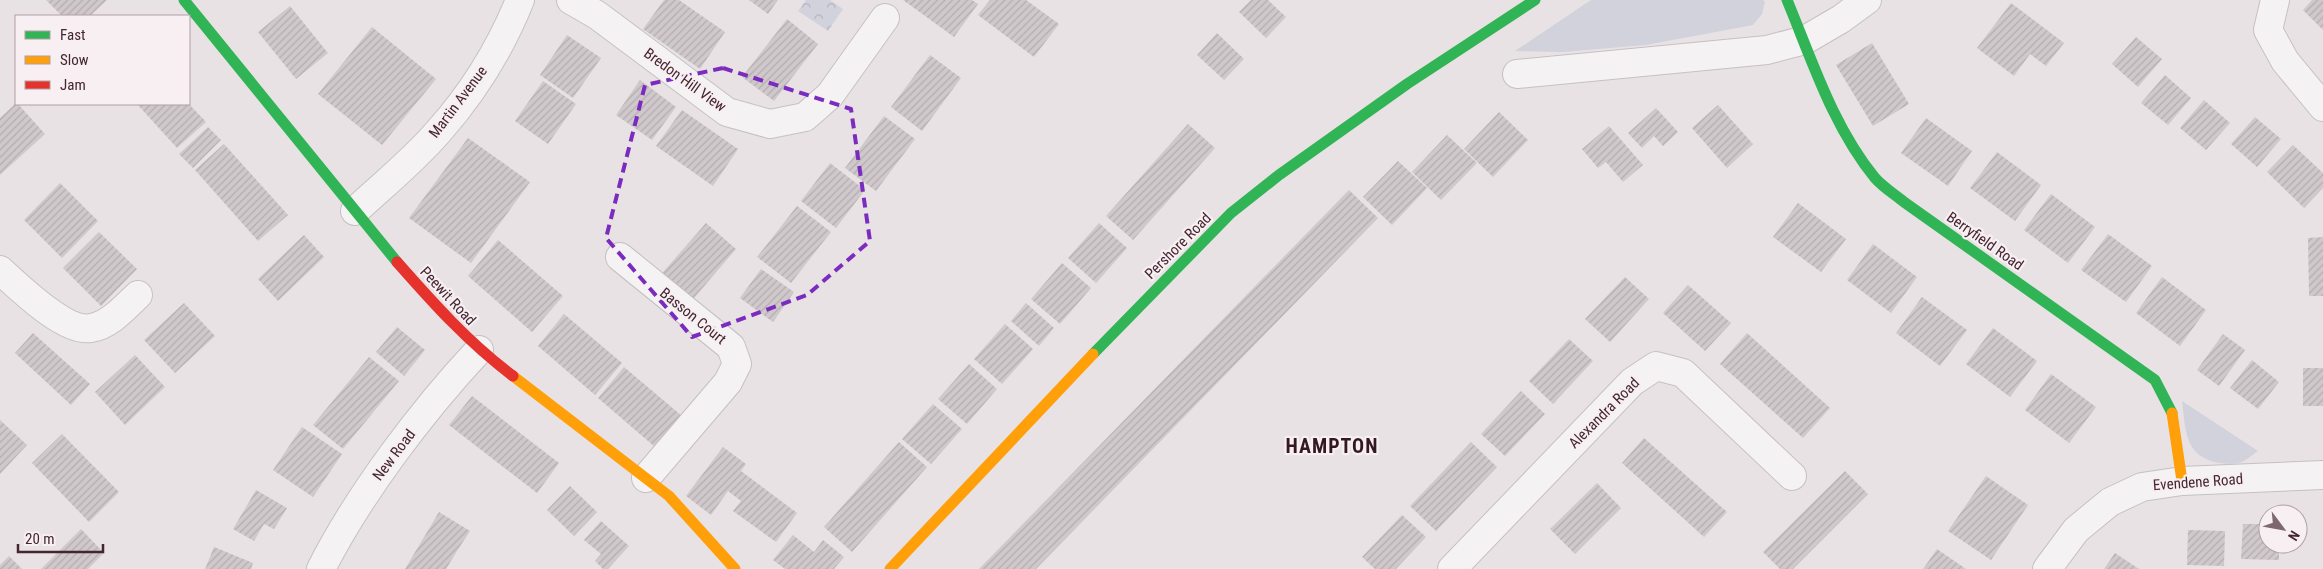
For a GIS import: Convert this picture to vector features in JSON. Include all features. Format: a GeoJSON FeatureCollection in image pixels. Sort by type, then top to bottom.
{"type":"FeatureCollection","features":[{"type":"Feature","properties":{"kind":"street","name":"Peewit Road"},"geometry":{"type":"LineString","coordinates":[[184,0],[355,211],[442,314],[478,350],[669,496],[734,569]]}},
{"type":"Feature","properties":{"kind":"street","name":"Martin Avenue"},"geometry":{"type":"LineString","coordinates":[[355,211],[438,132],[467,95],[495,52],[512,21],[520,0]]}},
{"type":"Feature","properties":{"kind":"street","name":"Bredon Hill View"},"geometry":{"type":"LineString","coordinates":[[571,0],[597,15],[727,112],[770,124],[805,117],[830,94],[885,18]]}},
{"type":"Feature","properties":{"kind":"street","name":"Pershore Road"},"geometry":{"type":"LineString","coordinates":[[890,569],[1110,336],[1231,213],[1279,175],[1399,89],[1535,0]]}},
{"type":"Feature","properties":{"kind":"street","name":"Berryfield Road"},"geometry":{"type":"LineString","coordinates":[[1787,0],[1828,96],[1860,159],[1877,180],[1904,202],[2155,380],[2173,416],[2182,481]]}},
{"type":"Feature","properties":{"kind":"street"},"geometry":{"type":"LineString","coordinates":[[1517,74],[1767,50],[1805,40],[1841,19],[1866,0]]}},
{"type":"Feature","properties":{"kind":"street"},"geometry":{"type":"LineString","coordinates":[[2275,0],[2268,30],[2285,61],[2323,107]]}},
{"type":"Feature","properties":{"kind":"street","name":"Basson Court"},"geometry":{"type":"LineString","coordinates":[[620,257],[731,347],[737,364],[728,382],[646,478]]}},
{"type":"Feature","properties":{"kind":"street"},"geometry":{"type":"LineString","coordinates":[[0,270],[65,324],[90,329],[105,323],[138,295]]}},
{"type":"Feature","properties":{"kind":"street","name":"New Road"},"geometry":{"type":"LineString","coordinates":[[321,569],[380,472],[456,374],[478,350]]}},
{"type":"Feature","properties":{"kind":"street","name":"Alexandra Road"},"geometry":{"type":"LineString","coordinates":[[1452,569],[1632,382],[1656,366],[1683,373],[1792,476]]}},
{"type":"Feature","properties":{"kind":"street","name":"Evendene Road"},"geometry":{"type":"LineString","coordinates":[[2047,569],[2076,530],[2110,502],[2142,487],[2182,481],[2323,475]]}},
{"type":"Feature","properties":{"kind":"highlighted area"},"geometry":{"type":"Polygon","coordinates":[[[723,68],[851,109],[870,241],[807,295],[692,337],[606,238],[645,85],[723,68]]]}},
{"type":"Feature","properties":{"kind":"green space"},"geometry":{"type":"Polygon","coordinates":[[[806,0],[830,0],[843,9],[828,31],[798,11],[806,0]]]}},
{"type":"Feature","properties":{"kind":"green space"},"geometry":{"type":"Polygon","coordinates":[[[1591,0],[1763,0],[1765,2],[1762,14],[1753,25],[1646,45],[1563,52],[1515,51],[1591,0]]]}},
{"type":"Feature","properties":{"kind":"green space"},"geometry":{"type":"Polygon","coordinates":[[[2182,401],[2258,451],[2244,461],[2229,464],[2214,462],[2201,456],[2189,442],[2182,401]]]}},
{"type":"Feature","properties":{"kind":"building"},"geometry":{"type":"Polygon","coordinates":[[[46,0],[107,0],[91,15],[61,15],[46,0]]]}},
{"type":"Feature","properties":{"kind":"building"},"geometry":{"type":"Polygon","coordinates":[[[664,0],[679,0],[725,32],[700,69],[643,29],[664,0]]]}},
{"type":"Feature","properties":{"kind":"building"},"geometry":{"type":"Polygon","coordinates":[[[749,0],[778,0],[768,14],[749,0]]]}},
{"type":"Feature","properties":{"kind":"building"},"geometry":{"type":"Polygon","coordinates":[[[903,0],[972,0],[978,4],[954,37],[903,0]]]}},
{"type":"Feature","properties":{"kind":"building"},"geometry":{"type":"Polygon","coordinates":[[[990,0],[1026,0],[1059,24],[1034,57],[978,15],[990,0]]]}},
{"type":"Feature","properties":{"kind":"building"},"geometry":{"type":"Polygon","coordinates":[[[1251,0],[1268,0],[1286,17],[1266,38],[1239,12],[1251,0]]]}},
{"type":"Feature","properties":{"kind":"building"},"geometry":{"type":"Polygon","coordinates":[[[2312,0],[2323,0],[2323,30],[2303,10],[2312,0]]]}},
{"type":"Feature","properties":{"kind":"building"},"geometry":{"type":"Polygon","coordinates":[[[2011,3],[2064,43],[2046,66],[2030,54],[2014,76],[1977,48],[2011,3]]]}},
{"type":"Feature","properties":{"kind":"building"},"geometry":{"type":"Polygon","coordinates":[[[290,6],[328,53],[296,79],[258,32],[290,6]]]}},
{"type":"Feature","properties":{"kind":"building"},"geometry":{"type":"Polygon","coordinates":[[[787,19],[818,44],[774,101],[742,77],[787,19]]]}},
{"type":"Feature","properties":{"kind":"building"},"geometry":{"type":"Polygon","coordinates":[[[372,27],[436,79],[382,145],[318,94],[372,27]]]}},
{"type":"Feature","properties":{"kind":"building"},"geometry":{"type":"Polygon","coordinates":[[[1217,33],[1244,59],[1224,80],[1197,55],[1217,33]]]}},
{"type":"Feature","properties":{"kind":"building"},"geometry":{"type":"Polygon","coordinates":[[[567,35],[601,58],[573,98],[540,75],[567,35]]]}},
{"type":"Feature","properties":{"kind":"building"},"geometry":{"type":"Polygon","coordinates":[[[2136,37],[2162,59],[2138,87],[2112,64],[2136,37]]]}},
{"type":"Feature","properties":{"kind":"building"},"geometry":{"type":"Polygon","coordinates":[[[1872,43],[1909,104],[1873,126],[1836,65],[1872,43]]]}},
{"type":"Feature","properties":{"kind":"building"},"geometry":{"type":"Polygon","coordinates":[[[930,55],[961,78],[922,131],[891,107],[930,55]]]}},
{"type":"Feature","properties":{"kind":"building"},"geometry":{"type":"Polygon","coordinates":[[[2165,75],[2191,98],[2168,125],[2141,103],[2165,75]]]}},
{"type":"Feature","properties":{"kind":"building"},"geometry":{"type":"Polygon","coordinates":[[[640,80],[676,107],[652,140],[616,115],[640,80]]]}},
{"type":"Feature","properties":{"kind":"building"},"geometry":{"type":"Polygon","coordinates":[[[543,81],[576,104],[548,144],[515,121],[543,81]]]}},
{"type":"Feature","properties":{"kind":"building"},"geometry":{"type":"Polygon","coordinates":[[[2204,100],[2230,123],[2206,150],[2180,128],[2204,100]]]}},
{"type":"Feature","properties":{"kind":"building"},"geometry":{"type":"Polygon","coordinates":[[[15,104],[19,105],[45,134],[0,175],[0,118],[15,104]]]}},
{"type":"Feature","properties":{"kind":"building"},"geometry":{"type":"Polygon","coordinates":[[[138,105],[190,105],[206,122],[177,148],[138,105]]]}},
{"type":"Feature","properties":{"kind":"building"},"geometry":{"type":"Polygon","coordinates":[[[1718,105],[1753,144],[1727,168],[1692,128],[1718,105]]]}},
{"type":"Feature","properties":{"kind":"building"},"geometry":{"type":"Polygon","coordinates":[[[1656,108],[1678,132],[1663,146],[1654,136],[1642,148],[1628,133],[1656,108]]]}},
{"type":"Feature","properties":{"kind":"building"},"geometry":{"type":"Polygon","coordinates":[[[682,110],[738,149],[713,186],[656,146],[682,110]]]}},
{"type":"Feature","properties":{"kind":"building"},"geometry":{"type":"Polygon","coordinates":[[[1499,112],[1528,140],[1493,177],[1464,149],[1499,112]]]}},
{"type":"Feature","properties":{"kind":"building"},"geometry":{"type":"Polygon","coordinates":[[[884,116],[915,139],[876,191],[845,168],[884,116]]]}},
{"type":"Feature","properties":{"kind":"building"},"geometry":{"type":"Polygon","coordinates":[[[2255,117],[2281,139],[2257,167],[2231,144],[2255,117]]]}},
{"type":"Feature","properties":{"kind":"building"},"geometry":{"type":"Polygon","coordinates":[[[1926,118],[1972,151],[1948,186],[1901,153],[1926,118]]]}},
{"type":"Feature","properties":{"kind":"building"},"geometry":{"type":"Polygon","coordinates":[[[1188,124],[1215,148],[1133,240],[1106,216],[1188,124]]]}},
{"type":"Feature","properties":{"kind":"building"},"geometry":{"type":"Polygon","coordinates":[[[1609,126],[1643,165],[1623,182],[1606,162],[1598,168],[1582,149],[1609,126]]]}},
{"type":"Feature","properties":{"kind":"building"},"geometry":{"type":"Polygon","coordinates":[[[208,127],[221,140],[193,168],[179,154],[208,127]]]}},
{"type":"Feature","properties":{"kind":"building"},"geometry":{"type":"Polygon","coordinates":[[[1447,135],[1477,163],[1441,200],[1412,172],[1447,135]]]}},
{"type":"Feature","properties":{"kind":"building"},"geometry":{"type":"Polygon","coordinates":[[[468,138],[530,182],[471,263],[409,218],[468,138]]]}},
{"type":"Feature","properties":{"kind":"building"},"geometry":{"type":"Polygon","coordinates":[[[224,144],[288,215],[258,241],[195,170],[224,144]]]}},
{"type":"Feature","properties":{"kind":"building"},"geometry":{"type":"Polygon","coordinates":[[[2293,145],[2323,173],[2323,188],[2304,208],[2267,172],[2293,145]]]}},
{"type":"Feature","properties":{"kind":"building"},"geometry":{"type":"Polygon","coordinates":[[[1997,152],[2041,185],[2015,221],[1970,188],[1997,152]]]}},
{"type":"Feature","properties":{"kind":"building"},"geometry":{"type":"Polygon","coordinates":[[[1398,161],[1427,188],[1392,225],[1363,197],[1398,161]]]}},
{"type":"Feature","properties":{"kind":"building"},"geometry":{"type":"Polygon","coordinates":[[[830,163],[865,190],[836,228],[801,201],[830,163]]]}},
{"type":"Feature","properties":{"kind":"building"},"geometry":{"type":"Polygon","coordinates":[[[60,183],[98,221],[62,258],[24,220],[60,183]]]}},
{"type":"Feature","properties":{"kind":"building"},"geometry":{"type":"Polygon","coordinates":[[[1349,190],[1378,218],[1036,569],[979,569],[1349,190]]]}},
{"type":"Feature","properties":{"kind":"building"},"geometry":{"type":"Polygon","coordinates":[[[2051,194],[2095,227],[2068,263],[2024,230],[2051,194]]]}},
{"type":"Feature","properties":{"kind":"building"},"geometry":{"type":"Polygon","coordinates":[[[1798,203],[1846,239],[1821,272],[1773,237],[1798,203]]]}},
{"type":"Feature","properties":{"kind":"building"},"geometry":{"type":"Polygon","coordinates":[[[797,206],[831,232],[791,283],[757,257],[797,206]]]}},
{"type":"Feature","properties":{"kind":"building"},"geometry":{"type":"Polygon","coordinates":[[[706,223],[736,249],[688,305],[657,279],[706,223]]]}},
{"type":"Feature","properties":{"kind":"building"},"geometry":{"type":"Polygon","coordinates":[[[1099,223],[1127,248],[1096,283],[1068,258],[1099,223]]]}},
{"type":"Feature","properties":{"kind":"building"},"geometry":{"type":"Polygon","coordinates":[[[99,232],[137,269],[101,306],[63,268],[99,232]]]}},
{"type":"Feature","properties":{"kind":"building"},"geometry":{"type":"Polygon","coordinates":[[[2108,234],[2152,266],[2126,302],[2081,270],[2108,234]]]}},
{"type":"Feature","properties":{"kind":"building"},"geometry":{"type":"Polygon","coordinates":[[[304,235],[324,257],[278,301],[258,279],[304,235]]]}},
{"type":"Feature","properties":{"kind":"building"},"geometry":{"type":"Polygon","coordinates":[[[2323,237],[2323,296],[2309,296],[2308,238],[2323,237]]]}},
{"type":"Feature","properties":{"kind":"building"},"geometry":{"type":"Polygon","coordinates":[[[498,240],[563,296],[532,332],[468,276],[498,240]]]}},
{"type":"Feature","properties":{"kind":"building"},"geometry":{"type":"Polygon","coordinates":[[[1873,244],[1917,277],[1891,313],[1847,280],[1873,244]]]}},
{"type":"Feature","properties":{"kind":"building"},"geometry":{"type":"Polygon","coordinates":[[[1062,263],[1091,288],[1060,324],[1031,299],[1062,263]]]}},
{"type":"Feature","properties":{"kind":"building"},"geometry":{"type":"Polygon","coordinates":[[[761,269],[794,292],[773,322],[740,298],[761,269]]]}},
{"type":"Feature","properties":{"kind":"building"},"geometry":{"type":"Polygon","coordinates":[[[1625,277],[1649,299],[1610,342],[1585,319],[1625,277]]]}},
{"type":"Feature","properties":{"kind":"building"},"geometry":{"type":"Polygon","coordinates":[[[2162,277],[2206,310],[2180,346],[2136,313],[2162,277]]]}},
{"type":"Feature","properties":{"kind":"building"},"geometry":{"type":"Polygon","coordinates":[[[1688,285],[1731,323],[1705,351],[1663,313],[1688,285]]]}},
{"type":"Feature","properties":{"kind":"building"},"geometry":{"type":"Polygon","coordinates":[[[1922,297],[1967,330],[1940,366],[1896,333],[1922,297]]]}},
{"type":"Feature","properties":{"kind":"building"},"geometry":{"type":"Polygon","coordinates":[[[184,303],[215,336],[175,373],[144,340],[184,303]]]}},
{"type":"Feature","properties":{"kind":"building"},"geometry":{"type":"Polygon","coordinates":[[[1026,303],[1054,328],[1039,346],[1011,321],[1026,303]]]}},
{"type":"Feature","properties":{"kind":"building"},"geometry":{"type":"Polygon","coordinates":[[[564,314],[622,363],[595,395],[538,346],[564,314]]]}},
{"type":"Feature","properties":{"kind":"building"},"geometry":{"type":"Polygon","coordinates":[[[1005,324],[1033,349],[1002,384],[974,359],[1005,324]]]}},
{"type":"Feature","properties":{"kind":"building"},"geometry":{"type":"Polygon","coordinates":[[[397,327],[425,350],[404,376],[376,352],[397,327]]]}},
{"type":"Feature","properties":{"kind":"building"},"geometry":{"type":"Polygon","coordinates":[[[1993,328],[2037,361],[2010,397],[1966,364],[1993,328]]]}},
{"type":"Feature","properties":{"kind":"building"},"geometry":{"type":"Polygon","coordinates":[[[33,333],[90,384],[71,405],[15,353],[33,333]]]}},
{"type":"Feature","properties":{"kind":"building"},"geometry":{"type":"Polygon","coordinates":[[[1747,333],[1830,408],[1803,438],[1720,364],[1747,333]]]}},
{"type":"Feature","properties":{"kind":"building"},"geometry":{"type":"Polygon","coordinates":[[[2223,334],[2245,350],[2219,386],[2197,370],[2223,334]]]}},
{"type":"Feature","properties":{"kind":"building"},"geometry":{"type":"Polygon","coordinates":[[[1569,339],[1593,361],[1553,404],[1529,381],[1569,339]]]}},
{"type":"Feature","properties":{"kind":"building"},"geometry":{"type":"Polygon","coordinates":[[[135,355],[165,387],[125,425],[95,392],[135,355]]]}},
{"type":"Feature","properties":{"kind":"building"},"geometry":{"type":"Polygon","coordinates":[[[369,357],[399,381],[343,449],[313,425],[369,357]]]}},
{"type":"Feature","properties":{"kind":"building"},"geometry":{"type":"Polygon","coordinates":[[[2252,360],[2279,382],[2258,409],[2230,388],[2252,360]]]}},
{"type":"Feature","properties":{"kind":"building"},"geometry":{"type":"Polygon","coordinates":[[[969,364],[997,389],[967,424],[938,399],[969,364]]]}},
{"type":"Feature","properties":{"kind":"building"},"geometry":{"type":"Polygon","coordinates":[[[624,367],[682,416],[655,447],[598,398],[624,367]]]}},
{"type":"Feature","properties":{"kind":"building"},"geometry":{"type":"Polygon","coordinates":[[[2303,368],[2323,368],[2323,406],[2303,406],[2303,368]]]}},
{"type":"Feature","properties":{"kind":"building"},"geometry":{"type":"Polygon","coordinates":[[[2051,374],[2096,407],[2069,443],[2025,410],[2051,374]]]}},
{"type":"Feature","properties":{"kind":"building"},"geometry":{"type":"Polygon","coordinates":[[[1521,391],[1545,414],[1505,456],[1481,434],[1521,391]]]}},
{"type":"Feature","properties":{"kind":"building"},"geometry":{"type":"Polygon","coordinates":[[[472,396],[559,463],[537,493],[449,425],[472,396]]]}},
{"type":"Feature","properties":{"kind":"building"},"geometry":{"type":"Polygon","coordinates":[[[933,404],[962,429],[931,464],[902,439],[933,404]]]}},
{"type":"Feature","properties":{"kind":"building"},"geometry":{"type":"Polygon","coordinates":[[[0,420],[27,445],[0,474],[0,420]]]}},
{"type":"Feature","properties":{"kind":"building"},"geometry":{"type":"Polygon","coordinates":[[[302,427],[342,454],[313,497],[273,470],[302,427]]]}},
{"type":"Feature","properties":{"kind":"building"},"geometry":{"type":"Polygon","coordinates":[[[62,434],[119,492],[89,522],[32,463],[62,434]]]}},
{"type":"Feature","properties":{"kind":"building"},"geometry":{"type":"Polygon","coordinates":[[[1644,438],[1727,512],[1704,537],[1622,463],[1644,438]]]}},
{"type":"Feature","properties":{"kind":"building"},"geometry":{"type":"Polygon","coordinates":[[[899,442],[927,467],[852,552],[824,527],[899,442]]]}},
{"type":"Feature","properties":{"kind":"building"},"geometry":{"type":"Polygon","coordinates":[[[1471,442],[1497,467],[1436,531],[1410,506],[1471,442]]]}},
{"type":"Feature","properties":{"kind":"building"},"geometry":{"type":"Polygon","coordinates":[[[723,447],[746,464],[741,471],[797,513],[776,542],[733,511],[741,501],[728,491],[711,515],[686,496],[723,447]]]}},
{"type":"Feature","properties":{"kind":"building"},"geometry":{"type":"Polygon","coordinates":[[[1845,471],[1868,494],[1793,569],[1780,569],[1763,552],[1845,471]]]}},
{"type":"Feature","properties":{"kind":"building"},"geometry":{"type":"Polygon","coordinates":[[[1986,476],[2028,505],[1991,560],[1948,531],[1986,476]]]}},
{"type":"Feature","properties":{"kind":"building"},"geometry":{"type":"Polygon","coordinates":[[[1597,483],[1621,508],[1575,554],[1550,529],[1597,483]]]}},
{"type":"Feature","properties":{"kind":"building"},"geometry":{"type":"Polygon","coordinates":[[[570,486],[597,512],[574,536],[547,510],[570,486]]]}},
{"type":"Feature","properties":{"kind":"building"},"geometry":{"type":"Polygon","coordinates":[[[256,490],[287,508],[274,529],[264,524],[254,541],[233,529],[256,490]]]}},
{"type":"Feature","properties":{"kind":"building"},"geometry":{"type":"Polygon","coordinates":[[[439,512],[470,531],[446,569],[405,569],[439,512]]]}},
{"type":"Feature","properties":{"kind":"building"},"geometry":{"type":"Polygon","coordinates":[[[1402,515],[1426,537],[1396,569],[1375,569],[1362,557],[1402,515]]]}},
{"type":"Feature","properties":{"kind":"building"},"geometry":{"type":"Polygon","coordinates":[[[601,521],[629,546],[608,569],[603,569],[595,561],[601,554],[584,540],[601,521]]]}},
{"type":"Feature","properties":{"kind":"building"},"geometry":{"type":"Polygon","coordinates":[[[2243,524],[2258,524],[2258,554],[2279,554],[2279,560],[2241,559],[2243,524]]]}},
{"type":"Feature","properties":{"kind":"building"},"geometry":{"type":"Polygon","coordinates":[[[81,529],[104,553],[88,569],[41,569],[81,529]]]}},
{"type":"Feature","properties":{"kind":"building"},"geometry":{"type":"Polygon","coordinates":[[[2188,530],[2225,531],[2224,566],[2187,565],[2188,530]]]}},
{"type":"Feature","properties":{"kind":"building"},"geometry":{"type":"Polygon","coordinates":[[[793,535],[814,552],[823,540],[844,557],[834,569],[785,569],[773,560],[793,535]]]}},
{"type":"Feature","properties":{"kind":"building"},"geometry":{"type":"Polygon","coordinates":[[[214,547],[253,563],[251,569],[205,569],[214,547]]]}},
{"type":"Feature","properties":{"kind":"building"},"geometry":{"type":"Polygon","coordinates":[[[1937,549],[1966,569],[1923,569],[1937,549]]]}},
{"type":"Feature","properties":{"kind":"building"},"geometry":{"type":"Polygon","coordinates":[[[2115,553],[2139,569],[2104,569],[2115,553]]]}},
{"type":"Feature","properties":{"kind":"building"},"geometry":{"type":"Polygon","coordinates":[[[9,556],[22,569],[0,569],[0,565],[9,556]]]}},
{"type":"Feature","properties":{"kind":"traffic: fast"},"geometry":{"type":"LineString","coordinates":[[184,0],[397,262]]}},
{"type":"Feature","properties":{"kind":"traffic: fast"},"geometry":{"type":"LineString","coordinates":[[1093,354],[1231,213],[1279,175],[1407,84],[1535,0]]}},
{"type":"Feature","properties":{"kind":"traffic: fast"},"geometry":{"type":"LineString","coordinates":[[1787,0],[1835,115],[1860,158],[1875,178],[1904,202],[2155,380],[2172,413]]}},
{"type":"Feature","properties":{"kind":"traffic: slow"},"geometry":{"type":"LineString","coordinates":[[890,569],[1093,354]]}},
{"type":"Feature","properties":{"kind":"traffic: slow"},"geometry":{"type":"LineString","coordinates":[[513,376],[669,496],[735,569]]}},
{"type":"Feature","properties":{"kind":"traffic: slow"},"geometry":{"type":"LineString","coordinates":[[2172,413],[2182,481]]}},
{"type":"Feature","properties":{"kind":"traffic: jam"},"geometry":{"type":"LineString","coordinates":[[397,262],[466,336],[513,376]]}},
{"type":"Feature","properties":{"kind":"district","name":"HAMPTON"},"geometry":{"type":"Point","coordinates":[1332,446]}}]}
